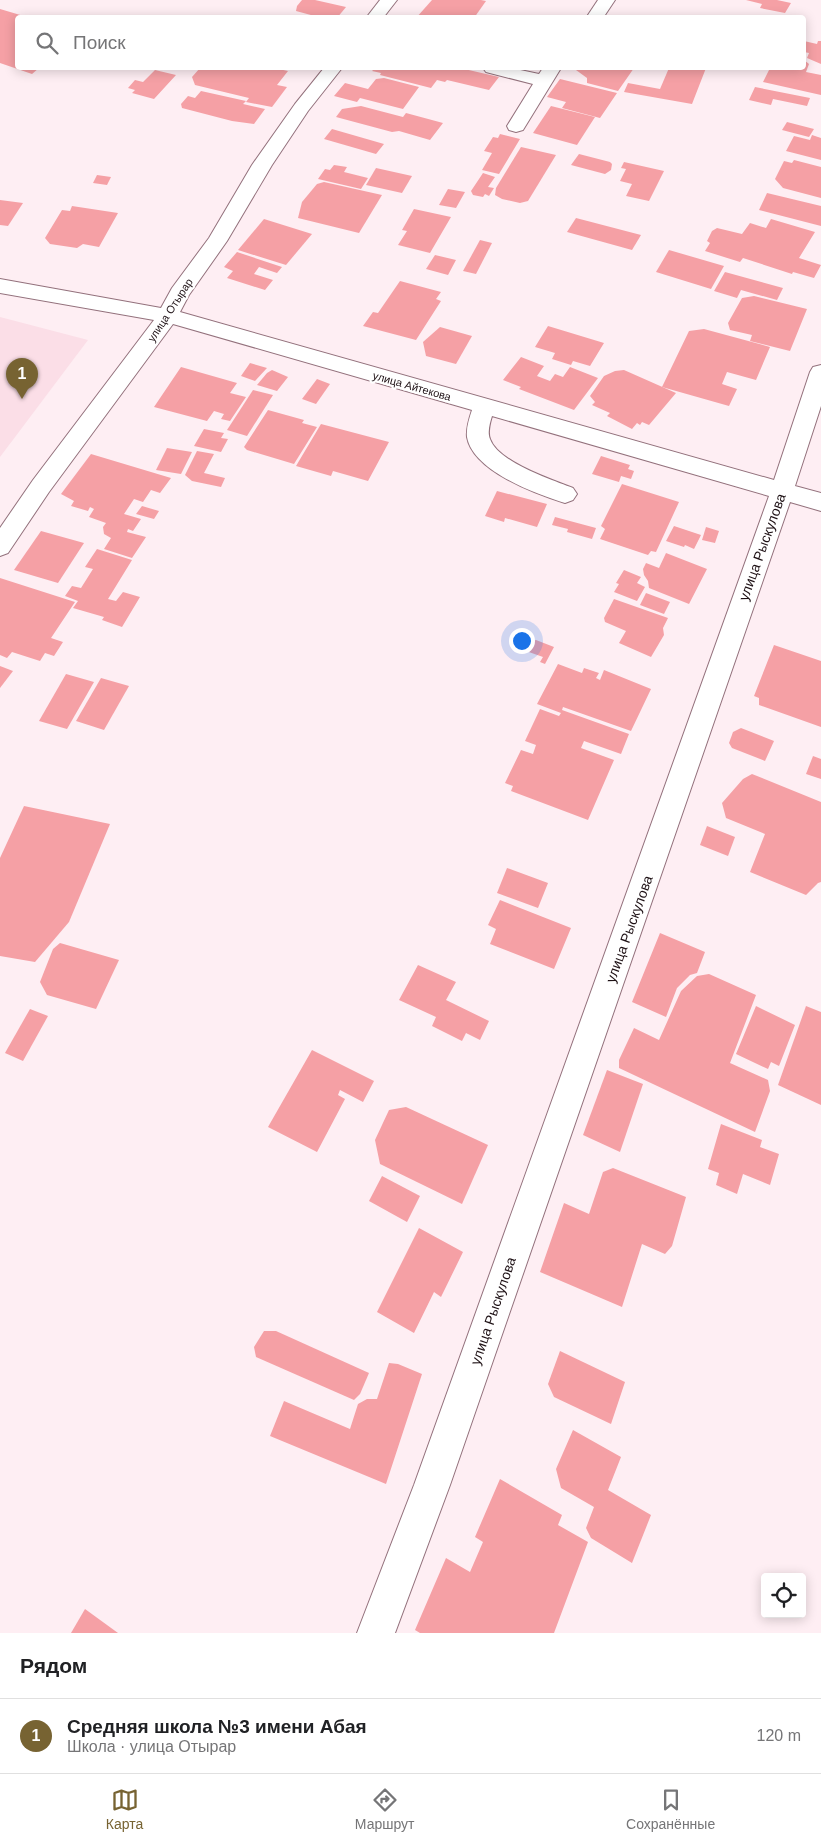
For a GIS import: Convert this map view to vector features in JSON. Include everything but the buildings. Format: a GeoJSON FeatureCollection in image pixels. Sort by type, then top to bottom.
{"type":"FeatureCollection","features":[{"type":"Feature","properties":{"kind":"street"},"geometry":{"type":"LineString","coordinates":[[376,15],[389,0]]}},
{"type":"Feature","properties":{"kind":"street"},"geometry":{"type":"LineString","coordinates":[[596,15],[607,0]]}},
{"type":"Feature","properties":{"kind":"street","name":"улица Отырар"},"geometry":{"type":"LineString","coordinates":[[0,547],[40,486],[168,316],[179,293],[217,241],[262,165],[301,108],[331,70]]}},
{"type":"Feature","properties":{"kind":"street"},"geometry":{"type":"LineString","coordinates":[[511,70],[548,74],[516,126]]}},
{"type":"Feature","properties":{"kind":"street","name":"улица Айтекова"},"geometry":{"type":"LineString","coordinates":[[0,286],[168,316],[821,502]]}},
{"type":"Feature","properties":{"kind":"street","name":"улица Рыскулова"},"geometry":{"type":"LineString","coordinates":[[376,1633],[432,1485],[782,491],[821,372]]}},
{"type":"Feature","properties":{"kind":"street"},"geometry":{"type":"LineString","coordinates":[[485,407],[478,424],[480,444],[494,460],[527,478],[564,494]]}},
{"type":"Feature","properties":{"kind":"shaded area"},"geometry":{"type":"Polygon","coordinates":[[[0,317],[88,340],[0,457],[0,317]]]}},
{"type":"Feature","properties":{"kind":"place","name":"Средняя школа №3 имени Абая"},"geometry":{"type":"Point","coordinates":[22,399]}}]}
